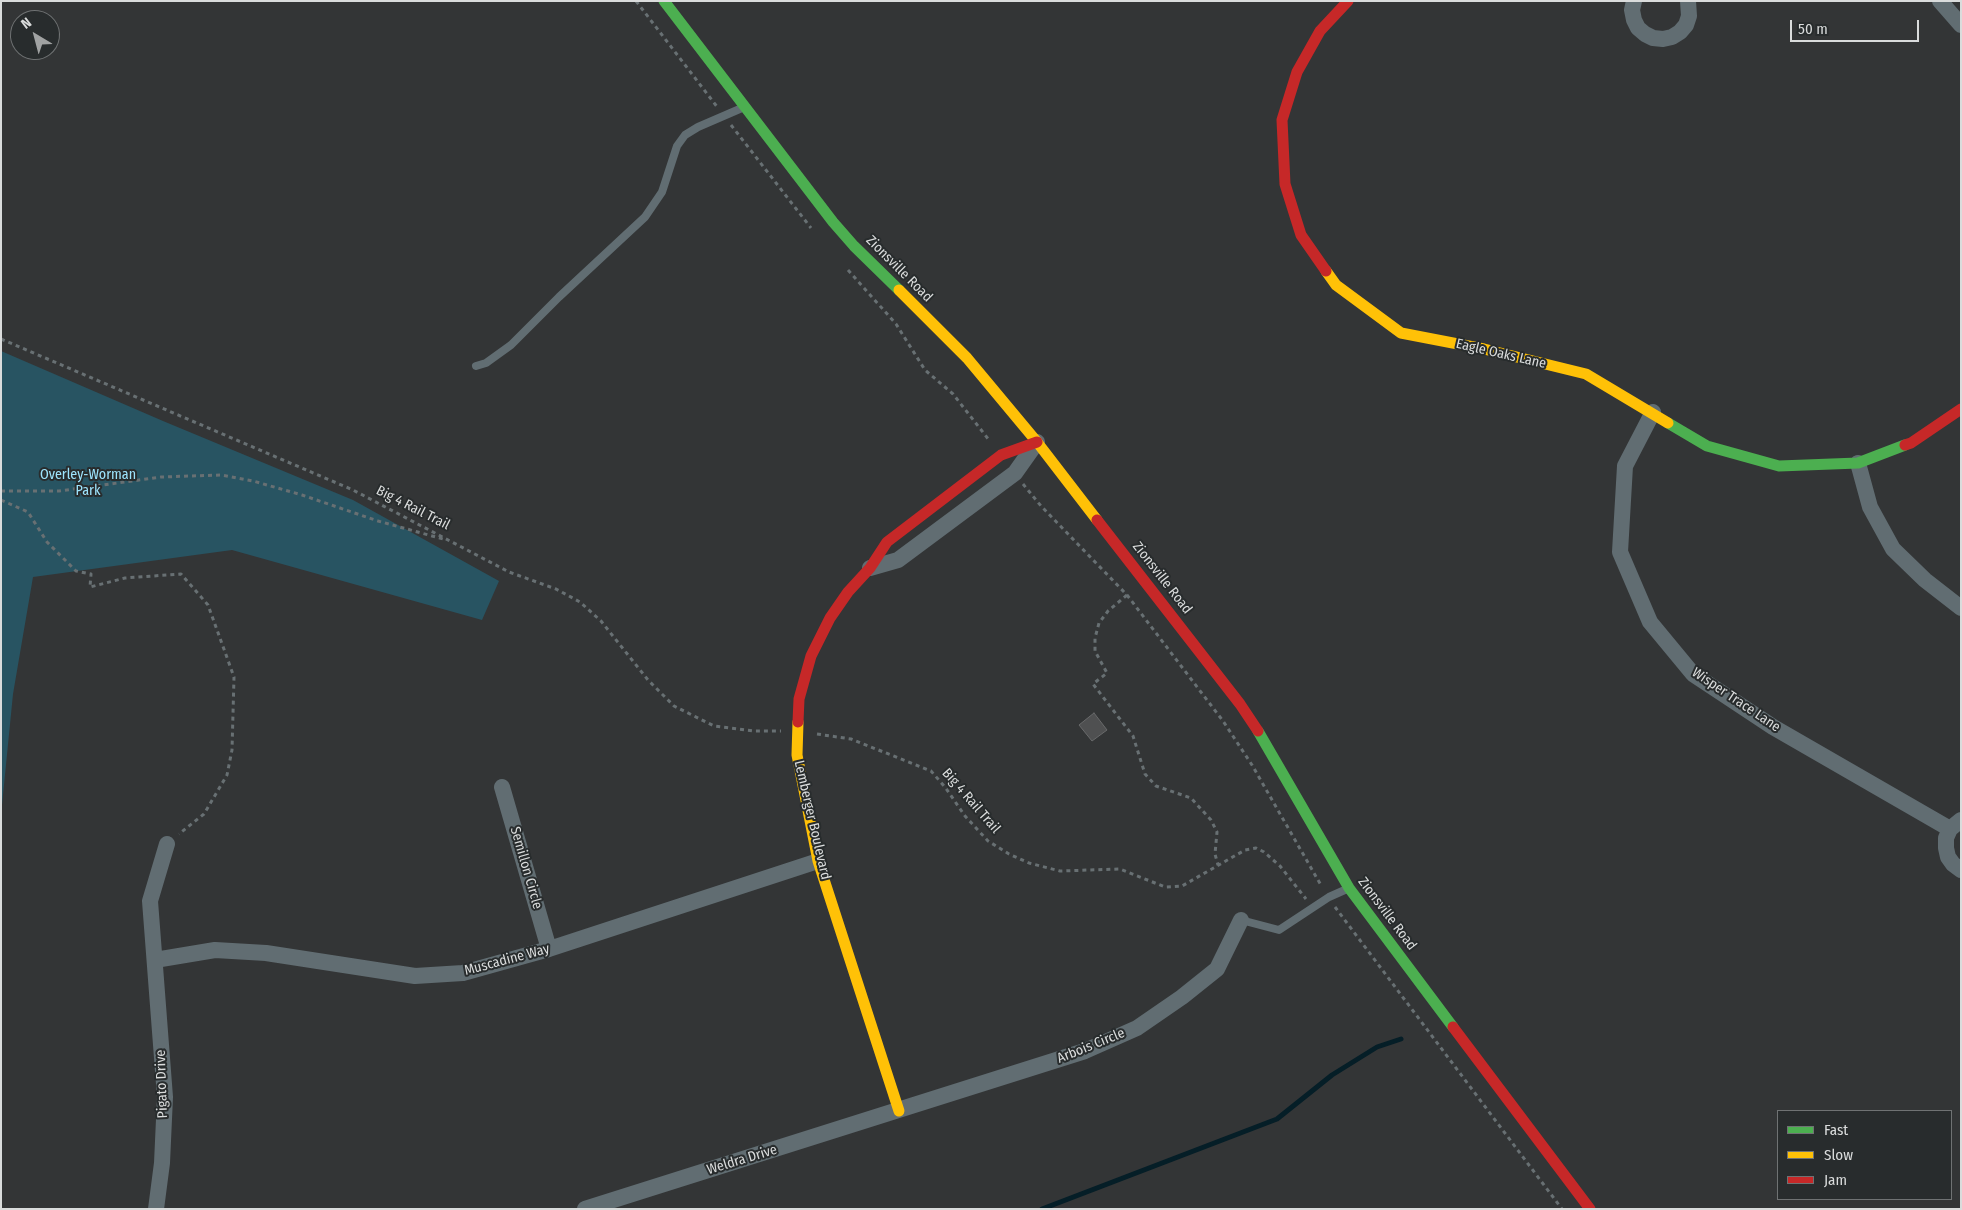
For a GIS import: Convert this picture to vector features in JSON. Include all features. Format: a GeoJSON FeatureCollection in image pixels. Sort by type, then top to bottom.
{"type":"FeatureCollection","features":[{"type":"Feature","properties":{"kind":"street","name":"Zionsville Road"},"geometry":{"type":"LineString","coordinates":[[664,1],[833,222],[854,246],[967,358],[1037,442],[1240,704],[1261,735],[1349,888],[1590,1209]]}},
{"type":"Feature","properties":{"kind":"street","name":"Eagle Oaks Lane"},"geometry":{"type":"LineString","coordinates":[[1348,1],[1320,31],[1297,72],[1282,120],[1285,184],[1301,236],[1336,285],[1401,333],[1484,349],[1586,374],[1653,412],[1707,446],[1779,466],[1858,464],[1911,443],[1961,409]]}},
{"type":"Feature","properties":{"kind":"street"},"geometry":{"type":"LineString","coordinates":[[1634,1],[1632,10],[1638,28],[1653,38],[1663,40],[1680,32],[1686,25],[1689,16],[1688,1]]}},
{"type":"Feature","properties":{"kind":"street"},"geometry":{"type":"LineString","coordinates":[[1940,1],[1961,25]]}},
{"type":"Feature","properties":{"kind":"street","name":"Wisper Trace Lane"},"geometry":{"type":"LineString","coordinates":[[1653,412],[1625,466],[1620,552],[1650,622],[1693,674],[1773,727],[1955,824],[1946,838],[1946,848],[1948,856],[1961,870]]}},
{"type":"Feature","properties":{"kind":"street"},"geometry":{"type":"LineString","coordinates":[[870,568],[898,560],[1015,474],[1037,442]]}},
{"type":"Feature","properties":{"kind":"street","name":"Lemberger Boulevard"},"geometry":{"type":"LineString","coordinates":[[899,1111],[818,860],[797,755],[799,700],[811,656],[830,618],[848,592],[870,568],[887,542],[1001,455],[1037,442]]}},
{"type":"Feature","properties":{"kind":"street"},"geometry":{"type":"LineString","coordinates":[[1858,464],[1870,507],[1893,549],[1925,580],[1961,608]]}},
{"type":"Feature","properties":{"kind":"street","name":"Semillon Circle"},"geometry":{"type":"LineString","coordinates":[[502,787],[549,950]]}},
{"type":"Feature","properties":{"kind":"street","name":"Pigato Drive"},"geometry":{"type":"LineString","coordinates":[[156,1209],[162,1163],[165,1097],[150,901],[167,844]]}},
{"type":"Feature","properties":{"kind":"street","name":"Muscadine Way"},"geometry":{"type":"LineString","coordinates":[[155,960],[215,950],[266,953],[415,976],[464,973],[549,950],[818,860]]}},
{"type":"Feature","properties":{"kind":"street","name":"Arbois Circle"},"geometry":{"type":"LineString","coordinates":[[899,1111],[1085,1051],[1137,1028],[1182,997],[1217,969],[1241,920]]}},
{"type":"Feature","properties":{"kind":"street","name":"Weldra Drive"},"geometry":{"type":"LineString","coordinates":[[585,1209],[634,1202],[899,1111]]}},
{"type":"Feature","properties":{"kind":"lane"},"geometry":{"type":"LineString","coordinates":[[476,366],[486,363],[511,345],[645,217],[662,192],[678,146],[685,135],[698,127],[746,106]]}},
{"type":"Feature","properties":{"kind":"lane"},"geometry":{"type":"LineString","coordinates":[[1241,920],[1279,930],[1329,897],[1349,888]]}},
{"type":"Feature","properties":{"kind":"path","name":"Big 4 Rail Trail"},"geometry":{"type":"LineString","coordinates":[[1,339],[353,490],[509,572],[556,588],[580,602],[601,621],[648,680],[674,706],[714,726],[781,732]]}},
{"type":"Feature","properties":{"kind":"path"},"geometry":{"type":"LineString","coordinates":[[1,491],[59,491],[161,477],[220,475],[278,488],[378,521],[450,540]]}},
{"type":"Feature","properties":{"kind":"path"},"geometry":{"type":"LineString","coordinates":[[1031,495],[1127,595],[1141,613]]}},
{"type":"Feature","properties":{"kind":"path"},"geometry":{"type":"LineString","coordinates":[[1,500],[28,512],[48,542],[76,571],[91,574],[90,587],[125,578],[181,574],[208,605],[234,678],[232,750],[227,775],[204,814],[167,844]]}},
{"type":"Feature","properties":{"kind":"path"},"geometry":{"type":"LineString","coordinates":[[1127,595],[1108,611],[1099,624],[1095,638],[1095,651],[1107,673],[1093,684],[1133,736],[1145,774],[1156,786],[1191,798],[1211,820],[1217,832],[1214,854],[1218,865]]}},
{"type":"Feature","properties":{"kind":"path","name":"Big 4 Rail Trail"},"geometry":{"type":"LineString","coordinates":[[814,734],[851,739],[931,771],[945,787],[965,816],[988,841],[1008,854],[1029,863],[1060,872],[1120,869],[1165,887],[1182,886],[1245,850],[1256,848],[1264,852],[1280,866],[1313,907]]}},
{"type":"Feature","properties":{"kind":"green space","name":"Overley-Worman Park"},"geometry":{"type":"Polygon","coordinates":[[[1,351],[353,500],[499,581],[482,620],[232,550],[33,577],[13,694],[1,815],[1,351]]]}},
{"type":"Feature","properties":{"kind":"building"},"geometry":{"type":"Polygon","coordinates":[[[1094,713],[1107,730],[1092,741],[1079,725],[1094,713]]]}},
{"type":"Feature","properties":{"kind":"waterway"},"geometry":{"type":"LineString","coordinates":[[1042,1209],[1277,1119],[1332,1075],[1377,1047],[1401,1039]]}},
{"type":"Feature","properties":{"kind":"traffic: fast"},"geometry":{"type":"LineString","coordinates":[[664,1],[833,222],[854,246],[899,290]]}},
{"type":"Feature","properties":{"kind":"traffic: fast"},"geometry":{"type":"LineString","coordinates":[[1668,423],[1707,446],[1779,466],[1858,463],[1905,445]]}},
{"type":"Feature","properties":{"kind":"traffic: fast"},"geometry":{"type":"LineString","coordinates":[[1258,731],[1349,888],[1453,1027]]}},
{"type":"Feature","properties":{"kind":"traffic: slow"},"geometry":{"type":"LineString","coordinates":[[1326,271],[1336,285],[1401,333],[1484,349],[1586,374],[1668,423]]}},
{"type":"Feature","properties":{"kind":"traffic: slow"},"geometry":{"type":"LineString","coordinates":[[899,290],[967,358],[1037,442],[1097,520]]}},
{"type":"Feature","properties":{"kind":"traffic: slow"},"geometry":{"type":"LineString","coordinates":[[798,722],[797,755],[818,861],[899,1111]]}},
{"type":"Feature","properties":{"kind":"traffic: jam"},"geometry":{"type":"LineString","coordinates":[[1326,271],[1301,235],[1285,184],[1282,120],[1297,72],[1320,31],[1348,1]]}},
{"type":"Feature","properties":{"kind":"traffic: jam"},"geometry":{"type":"LineString","coordinates":[[1905,445],[1911,443],[1961,409]]}},
{"type":"Feature","properties":{"kind":"traffic: jam"},"geometry":{"type":"LineString","coordinates":[[798,722],[799,699],[811,656],[830,618],[848,592],[870,568],[887,542],[1001,455],[1037,442]]}},
{"type":"Feature","properties":{"kind":"traffic: jam"},"geometry":{"type":"LineString","coordinates":[[1097,520],[1240,704],[1258,731]]}},
{"type":"Feature","properties":{"kind":"traffic: jam"},"geometry":{"type":"LineString","coordinates":[[1453,1027],[1590,1209]]}}]}
